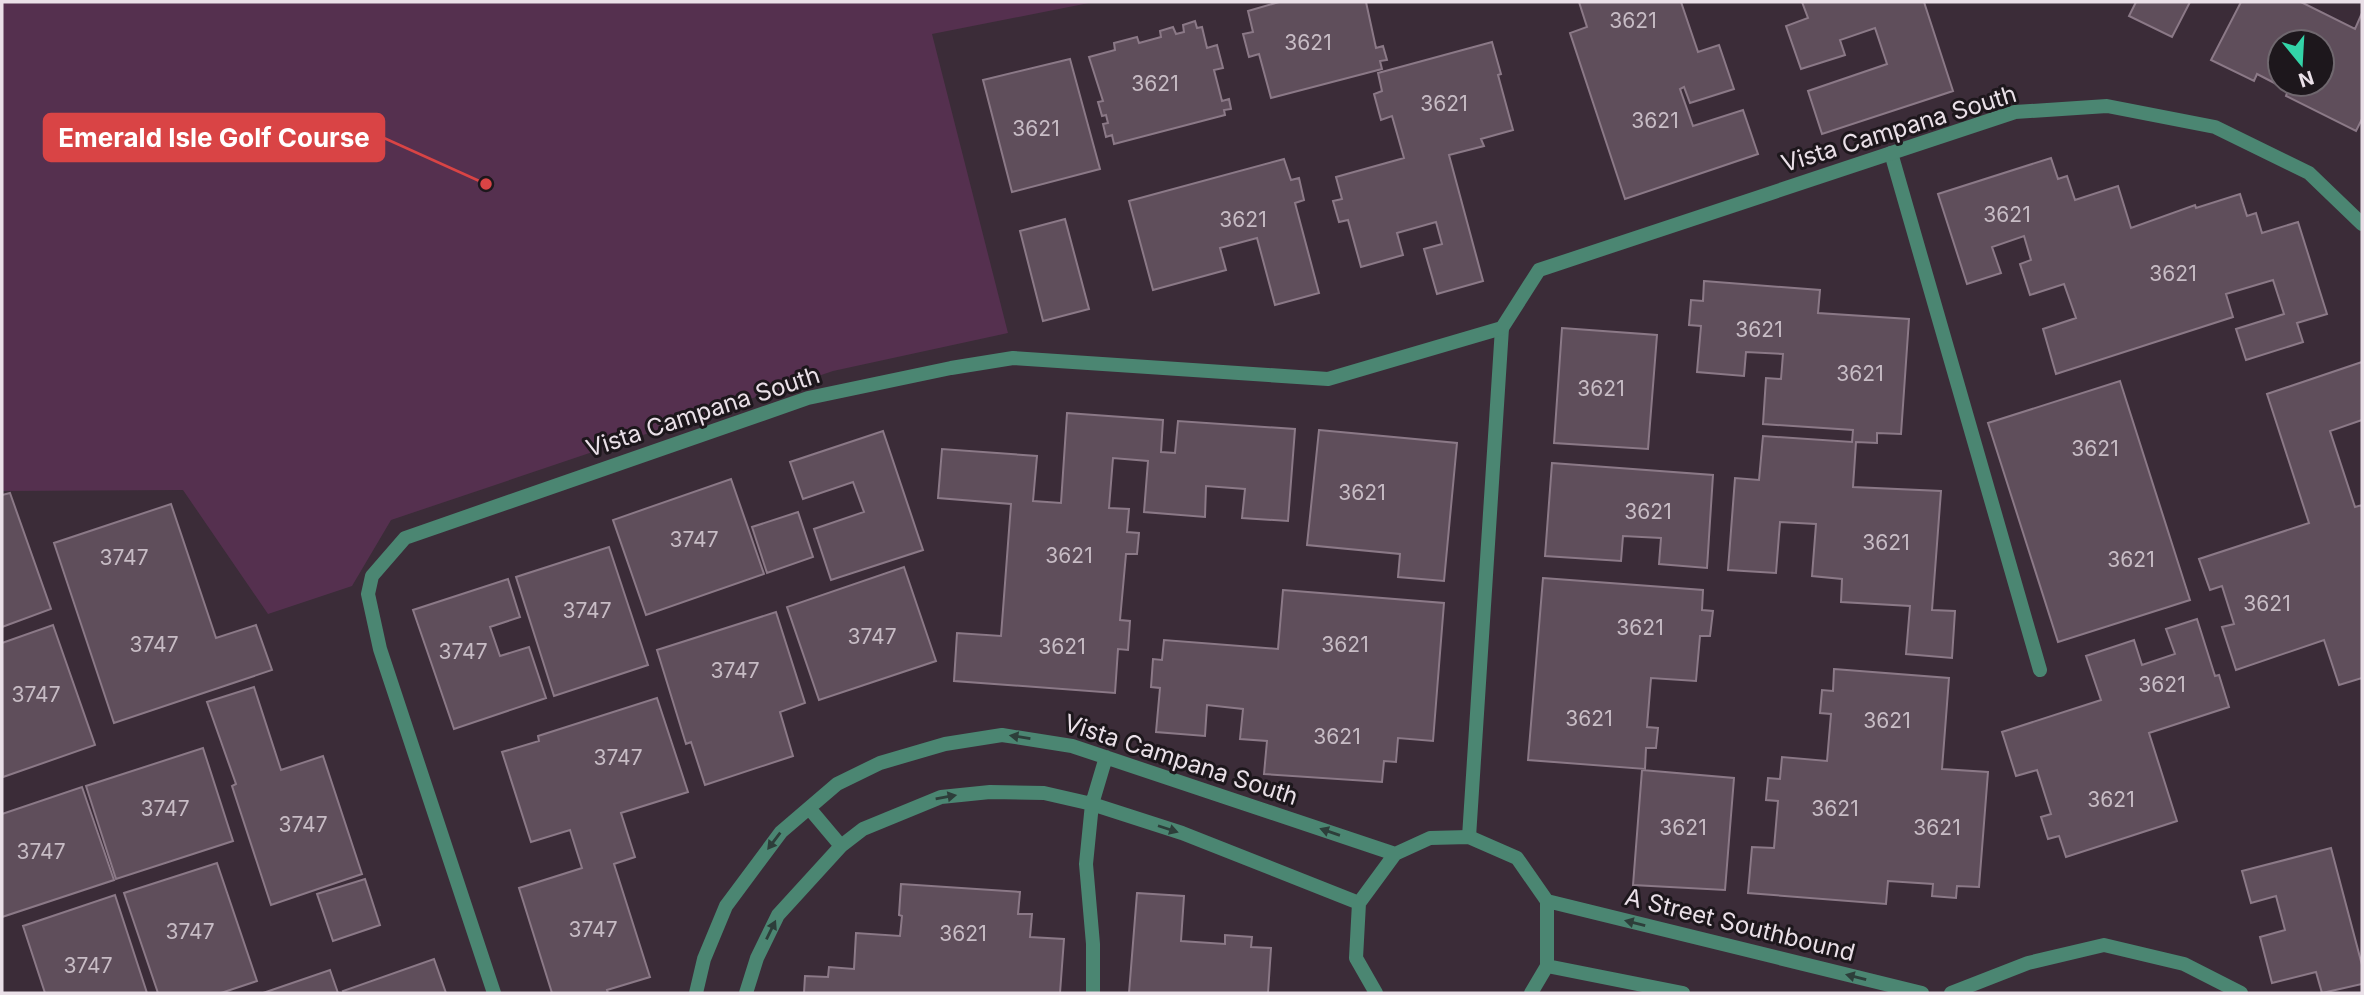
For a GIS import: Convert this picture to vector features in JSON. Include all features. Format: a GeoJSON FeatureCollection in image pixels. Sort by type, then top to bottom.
{"type":"FeatureCollection","features":[{"type":"Feature","properties":{"kind":"street","name":"Vista Campana South"},"geometry":{"type":"LineString","coordinates":[[1469,837],[1502,328],[1539,270],[2015,112],[2107,106],[2216,127],[2309,173],[2362,224]]}},
{"type":"Feature","properties":{"kind":"street"},"geometry":{"type":"LineString","coordinates":[[1891,153],[2040,670]]}},
{"type":"Feature","properties":{"kind":"street","name":"Vista Campana South"},"geometry":{"type":"LineString","coordinates":[[494,993],[380,649],[368,594],[372,576],[404,538],[807,398],[951,368],[1013,358],[1328,379],[1502,328]]}},
{"type":"Feature","properties":{"kind":"street","name":"Vista Campana South"},"geometry":{"type":"LineString","coordinates":[[695,993],[704,959],[726,906],[781,832],[838,784],[880,763],[945,744],[1002,734],[1072,746],[1395,854]]}},
{"type":"Feature","properties":{"kind":"street"},"geometry":{"type":"LineString","coordinates":[[1093,993],[1093,944],[1086,864],[1092,804],[1106,757]]}},
{"type":"Feature","properties":{"kind":"street"},"geometry":{"type":"LineString","coordinates":[[746,993],[757,958],[778,915],[841,846],[863,829],[941,797],[990,792],[1044,793],[1092,804],[1182,833],[1359,903]]}},
{"type":"Feature","properties":{"kind":"street"},"geometry":{"type":"LineString","coordinates":[[809,808],[841,846]]}},
{"type":"Feature","properties":{"kind":"street"},"geometry":{"type":"LineString","coordinates":[[1376,993],[1356,958],[1359,903],[1395,854],[1430,838],[1469,837],[1517,858],[1547,901],[1547,966],[1531,993]]}},
{"type":"Feature","properties":{"kind":"street","name":"A Street Southbound"},"geometry":{"type":"LineString","coordinates":[[1547,901],[1920,993]]}},
{"type":"Feature","properties":{"kind":"street"},"geometry":{"type":"LineString","coordinates":[[1951,993],[2028,963],[2104,945],[2184,964],[2241,993]]}},
{"type":"Feature","properties":{"kind":"street"},"geometry":{"type":"LineString","coordinates":[[1547,966],[1683,993]]}},
{"type":"Feature","properties":{"kind":"shaded area"},"geometry":{"type":"Polygon","coordinates":[[[2,2],[1094,2],[932,34],[1008,333],[833,371],[391,520],[352,586],[268,614],[183,490],[2,491],[2,2]]]}},
{"type":"Feature","properties":{"kind":"building"},"geometry":{"type":"Polygon","coordinates":[[[1279,2],[1366,2],[1376,48],[1383,46],[1387,60],[1380,61],[1382,69],[1271,98],[1259,54],[1249,57],[1243,34],[1253,32],[1248,11],[1279,2]]]}},
{"type":"Feature","properties":{"kind":"building"},"geometry":{"type":"Polygon","coordinates":[[[1579,2],[1681,2],[1698,52],[1719,45],[1734,89],[1690,103],[1684,87],[1680,89],[1693,126],[1743,110],[1758,154],[1625,199],[1570,33],[1587,27],[1579,2]]]}},
{"type":"Feature","properties":{"kind":"building"},"geometry":{"type":"Polygon","coordinates":[[[1802,2],[1924,2],[1953,91],[1822,134],[1808,91],[1887,64],[1875,28],[1840,40],[1845,55],[1801,69],[1786,26],[1808,18],[1802,2]]]}},
{"type":"Feature","properties":{"kind":"building"},"geometry":{"type":"Polygon","coordinates":[[[2136,2],[2190,2],[2172,37],[2129,16],[2136,2]]]}},
{"type":"Feature","properties":{"kind":"building"},"geometry":{"type":"Polygon","coordinates":[[[2241,2],[2301,2],[2355,29],[2362,13],[2362,119],[2356,131],[2290,98],[2336,98],[2336,28],[2266,28],[2266,79],[2257,74],[2254,81],[2211,60],[2241,2]]]}},
{"type":"Feature","properties":{"kind":"building"},"geometry":{"type":"Polygon","coordinates":[[[1195,21],[1197,28],[1202,27],[1207,48],[1217,45],[1223,68],[1214,70],[1222,101],[1229,99],[1231,109],[1224,110],[1225,115],[1114,144],[1112,135],[1106,137],[1103,124],[1108,123],[1106,115],[1102,116],[1098,102],[1103,101],[1089,57],[1115,50],[1114,43],[1137,37],[1139,43],[1161,37],[1160,31],[1173,27],[1176,34],[1184,32],[1183,25],[1195,21]]]}},
{"type":"Feature","properties":{"kind":"building"},"geometry":{"type":"Polygon","coordinates":[[[1492,42],[1513,130],[1481,139],[1484,146],[1449,155],[1483,281],[1437,294],[1424,249],[1442,244],[1436,222],[1397,233],[1403,255],[1361,267],[1348,220],[1339,222],[1333,201],[1342,199],[1336,177],[1404,158],[1392,116],[1381,120],[1374,94],[1382,91],[1378,73],[1492,42]]]}},
{"type":"Feature","properties":{"kind":"building"},"geometry":{"type":"Polygon","coordinates":[[[1070,59],[1100,169],[1012,192],[983,80],[1070,59]]]}},
{"type":"Feature","properties":{"kind":"building"},"geometry":{"type":"Polygon","coordinates":[[[2051,158],[2058,179],[2067,176],[2075,200],[2118,186],[2131,228],[2195,205],[2196,208],[2240,194],[2247,216],[2256,213],[2262,233],[2298,222],[2327,314],[2297,323],[2303,342],[2246,360],[2236,329],[2284,314],[2273,280],[2226,294],[2233,317],[2056,374],[2043,329],[2076,318],[2064,284],[2030,295],[2020,264],[2031,260],[2024,236],[1992,247],[2001,273],[1967,284],[1938,194],[2051,158]]]}},
{"type":"Feature","properties":{"kind":"building"},"geometry":{"type":"Polygon","coordinates":[[[1284,159],[1291,180],[1299,178],[1304,200],[1295,203],[1319,293],[1275,305],[1257,238],[1220,248],[1226,270],[1153,290],[1129,201],[1284,159]]]}},
{"type":"Feature","properties":{"kind":"building"},"geometry":{"type":"Polygon","coordinates":[[[1065,219],[1089,309],[1043,321],[1020,231],[1065,219]]]}},
{"type":"Feature","properties":{"kind":"building"},"geometry":{"type":"Polygon","coordinates":[[[1704,281],[1820,290],[1818,313],[1909,319],[1901,434],[1877,433],[1877,443],[1856,442],[1853,487],[1941,491],[1932,610],[1955,611],[1952,658],[1906,654],[1910,606],[1841,602],[1842,579],[1812,576],[1816,524],[1780,522],[1776,573],[1728,570],[1735,478],[1759,480],[1763,436],[1852,442],[1853,430],[1763,424],[1766,378],[1781,379],[1783,354],[1746,352],[1744,376],[1697,372],[1701,326],[1689,325],[1691,300],[1703,301],[1704,281]]]}},
{"type":"Feature","properties":{"kind":"building"},"geometry":{"type":"Polygon","coordinates":[[[1562,328],[1657,335],[1648,449],[1554,443],[1562,328]]]}},
{"type":"Feature","properties":{"kind":"building"},"geometry":{"type":"Polygon","coordinates":[[[2362,362],[2362,420],[2330,431],[2355,507],[2362,505],[2362,678],[2339,685],[2324,640],[2236,670],[2222,627],[2234,624],[2222,586],[2210,590],[2199,559],[2309,523],[2267,394],[2362,362]]]}},
{"type":"Feature","properties":{"kind":"building"},"geometry":{"type":"Polygon","coordinates":[[[2120,381],[2190,600],[2058,642],[1988,423],[2120,381]]]}},
{"type":"Feature","properties":{"kind":"building"},"geometry":{"type":"Polygon","coordinates":[[[1067,413],[1163,420],[1161,452],[1175,453],[1178,421],[1295,429],[1288,521],[1242,518],[1245,489],[1206,486],[1205,517],[1144,512],[1148,461],[1113,458],[1109,508],[1129,509],[1127,532],[1139,533],[1137,554],[1126,554],[1120,620],[1130,621],[1128,650],[1118,649],[1115,693],[954,681],[957,633],[1001,636],[1011,504],[938,498],[942,449],[1037,456],[1033,501],[1061,503],[1067,413]]]}},
{"type":"Feature","properties":{"kind":"building"},"geometry":{"type":"Polygon","coordinates":[[[1319,430],[1457,443],[1444,581],[1398,577],[1400,554],[1307,545],[1319,430]]]}},
{"type":"Feature","properties":{"kind":"building"},"geometry":{"type":"Polygon","coordinates":[[[883,431],[923,550],[831,580],[814,529],[864,512],[853,482],[803,499],[790,462],[883,431]]]}},
{"type":"Feature","properties":{"kind":"building"},"geometry":{"type":"Polygon","coordinates":[[[1552,463],[1713,475],[1707,568],[1659,564],[1661,538],[1623,536],[1621,561],[1545,556],[1552,463]]]}},
{"type":"Feature","properties":{"kind":"building"},"geometry":{"type":"Polygon","coordinates":[[[731,479],[764,574],[646,615],[613,520],[731,479]]]}},
{"type":"Feature","properties":{"kind":"building"},"geometry":{"type":"Polygon","coordinates":[[[10,493],[51,609],[2,627],[2,495],[10,493]]]}},
{"type":"Feature","properties":{"kind":"building"},"geometry":{"type":"Polygon","coordinates":[[[171,504],[216,638],[256,625],[272,670],[114,723],[54,543],[171,504]]]}},
{"type":"Feature","properties":{"kind":"building"},"geometry":{"type":"Polygon","coordinates":[[[798,512],[813,557],[767,573],[752,527],[798,512]]]}},
{"type":"Feature","properties":{"kind":"building"},"geometry":{"type":"Polygon","coordinates":[[[609,547],[648,665],[554,696],[516,577],[609,547]]]}},
{"type":"Feature","properties":{"kind":"building"},"geometry":{"type":"Polygon","coordinates":[[[904,567],[936,661],[819,700],[787,607],[904,567]]]}},
{"type":"Feature","properties":{"kind":"building"},"geometry":{"type":"Polygon","coordinates":[[[1543,578],[1703,590],[1702,610],[1713,611],[1710,636],[1700,636],[1696,681],[1651,678],[1647,727],[1658,728],[1656,748],[1646,748],[1645,769],[1528,760],[1543,578]]]}},
{"type":"Feature","properties":{"kind":"building"},"geometry":{"type":"Polygon","coordinates":[[[508,579],[520,617],[490,627],[500,656],[529,647],[546,698],[454,729],[413,610],[508,579]]]}},
{"type":"Feature","properties":{"kind":"building"},"geometry":{"type":"Polygon","coordinates":[[[1283,590],[1444,603],[1433,741],[1398,738],[1396,762],[1384,761],[1382,782],[1264,774],[1267,741],[1240,739],[1243,709],[1207,705],[1205,736],[1156,732],[1160,688],[1151,687],[1153,659],[1162,660],[1164,640],[1278,649],[1283,590]]]}},
{"type":"Feature","properties":{"kind":"building"},"geometry":{"type":"Polygon","coordinates":[[[776,612],[805,703],[780,712],[793,756],[705,785],[691,742],[686,744],[657,650],[776,612]]]}},
{"type":"Feature","properties":{"kind":"building"},"geometry":{"type":"Polygon","coordinates":[[[2197,619],[2215,676],[2219,675],[2229,707],[2149,733],[2177,821],[2066,857],[2059,836],[2048,839],[2041,817],[2051,814],[2037,770],[2016,776],[2002,732],[2101,700],[2086,656],[2134,640],[2142,665],[2175,654],[2166,629],[2197,619]]]}},
{"type":"Feature","properties":{"kind":"building"},"geometry":{"type":"Polygon","coordinates":[[[53,625],[95,745],[3,777],[2,643],[53,625]]]}},
{"type":"Feature","properties":{"kind":"building"},"geometry":{"type":"Polygon","coordinates":[[[1834,669],[1949,678],[1942,769],[1988,772],[1979,887],[1957,886],[1956,898],[1932,896],[1933,884],[1888,881],[1886,904],[1748,893],[1752,847],[1774,848],[1778,801],[1766,800],[1768,778],[1780,779],[1782,757],[1827,761],[1831,714],[1820,713],[1822,690],[1833,691],[1834,669]]]}},
{"type":"Feature","properties":{"kind":"building"},"geometry":{"type":"Polygon","coordinates":[[[254,687],[281,770],[323,756],[362,874],[271,905],[232,786],[236,784],[207,702],[254,687]]]}},
{"type":"Feature","properties":{"kind":"building"},"geometry":{"type":"Polygon","coordinates":[[[657,698],[688,792],[621,813],[635,857],[614,864],[650,977],[607,990],[608,993],[552,993],[519,888],[582,868],[570,830],[531,842],[502,752],[539,741],[538,736],[657,698]]]}},
{"type":"Feature","properties":{"kind":"building"},"geometry":{"type":"Polygon","coordinates":[[[203,748],[233,841],[116,879],[86,786],[203,748]]]}},
{"type":"Feature","properties":{"kind":"building"},"geometry":{"type":"Polygon","coordinates":[[[1642,770],[1734,778],[1725,890],[1633,885],[1642,770]]]}},
{"type":"Feature","properties":{"kind":"building"},"geometry":{"type":"Polygon","coordinates":[[[82,787],[114,880],[2,917],[2,814],[82,787]]]}},
{"type":"Feature","properties":{"kind":"building"},"geometry":{"type":"Polygon","coordinates":[[[2331,848],[2362,965],[2362,984],[2322,993],[2316,972],[2272,983],[2260,937],[2285,930],[2276,896],[2251,903],[2242,871],[2331,848]]]}},
{"type":"Feature","properties":{"kind":"building"},"geometry":{"type":"Polygon","coordinates":[[[217,863],[257,981],[221,993],[158,993],[124,893],[217,863]]]}},
{"type":"Feature","properties":{"kind":"building"},"geometry":{"type":"Polygon","coordinates":[[[365,879],[380,925],[333,941],[317,894],[365,879]]]}},
{"type":"Feature","properties":{"kind":"building"},"geometry":{"type":"Polygon","coordinates":[[[901,884],[1020,892],[1018,914],[1032,914],[1030,937],[1064,939],[1060,993],[804,993],[805,976],[828,977],[829,967],[854,969],[856,933],[900,936],[901,884]]]}},
{"type":"Feature","properties":{"kind":"building"},"geometry":{"type":"Polygon","coordinates":[[[1137,893],[1184,896],[1181,941],[1225,944],[1225,935],[1252,937],[1251,947],[1271,948],[1268,993],[1129,993],[1137,893]]]}},
{"type":"Feature","properties":{"kind":"building"},"geometry":{"type":"Polygon","coordinates":[[[115,895],[147,993],[45,993],[23,926],[115,895]]]}},
{"type":"Feature","properties":{"kind":"building"},"geometry":{"type":"Polygon","coordinates":[[[434,959],[446,993],[343,991],[434,959]]]}},
{"type":"Feature","properties":{"kind":"building"},"geometry":{"type":"Polygon","coordinates":[[[330,970],[338,993],[263,993],[330,970]]]}},
{"type":"Feature","properties":{"kind":"place","name":"Emerald Isle Golf Course"},"geometry":{"type":"Point","coordinates":[486,184]}}]}
